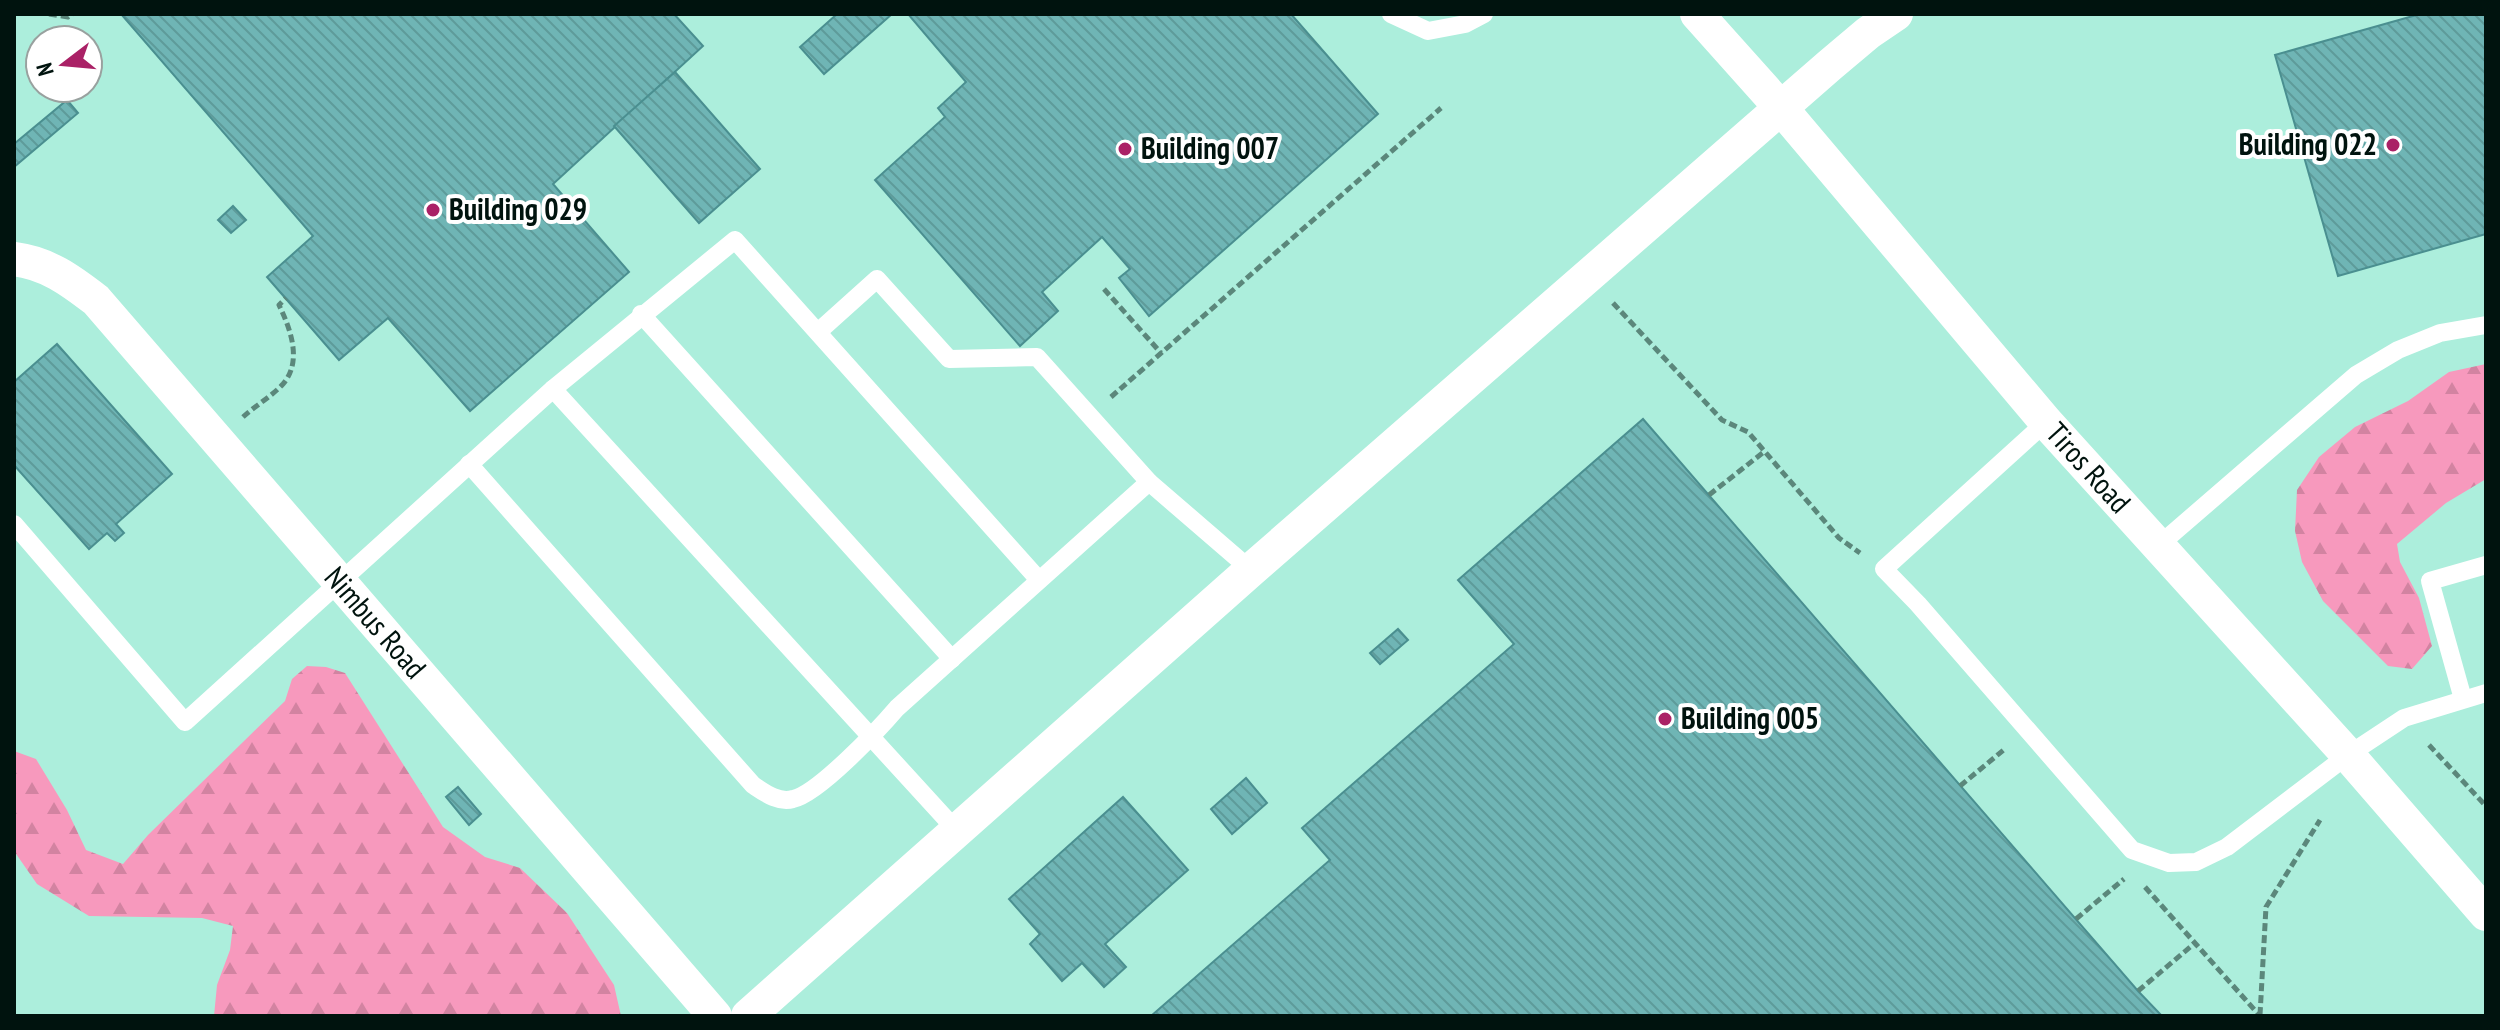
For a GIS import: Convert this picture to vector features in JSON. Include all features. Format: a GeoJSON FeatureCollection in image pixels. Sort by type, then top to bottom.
{"type":"FeatureCollection","features":[{"type":"Feature","properties":{"kind":"street","name":"Tiros Road"},"geometry":{"type":"LineString","coordinates":[[1697,14],[1781,108],[2046,422],[2348,755],[2486,914]]}},
{"type":"Feature","properties":{"kind":"street"},"geometry":{"type":"LineString","coordinates":[[748,1016],[1251,570],[1868,33],[1896,14]]}},
{"type":"Feature","properties":{"kind":"street","name":"Nimbus Road"},"geometry":{"type":"LineString","coordinates":[[14,259],[29,261],[63,274],[96,300],[715,1016]]}},
{"type":"Feature","properties":{"kind":"lane"},"geometry":{"type":"LineString","coordinates":[[1391,14],[1428,31],[1465,24],[1484,14]]}},
{"type":"Feature","properties":{"kind":"lane"},"geometry":{"type":"LineString","coordinates":[[14,524],[185,722],[553,389],[735,240],[1039,580]]}},
{"type":"Feature","properties":{"kind":"lane"},"geometry":{"type":"LineString","coordinates":[[818,332],[877,279],[949,359],[1037,357],[1149,482],[1251,570]]}},
{"type":"Feature","properties":{"kind":"lane"},"geometry":{"type":"LineString","coordinates":[[641,314],[952,659]]}},
{"type":"Feature","properties":{"kind":"lane"},"geometry":{"type":"LineString","coordinates":[[2158,546],[2356,375],[2412,344],[2440,333],[2486,325]]}},
{"type":"Feature","properties":{"kind":"lane"},"geometry":{"type":"LineString","coordinates":[[553,389],[957,831]]}},
{"type":"Feature","properties":{"kind":"lane"},"geometry":{"type":"LineString","coordinates":[[2046,422],[1884,569],[2132,850],[2169,863],[2196,862],[2227,847],[2348,755],[2404,718],[2486,693]]}},
{"type":"Feature","properties":{"kind":"lane"},"geometry":{"type":"LineString","coordinates":[[469,464],[753,785],[770,797],[791,800],[808,793],[871,737],[897,708],[1149,482]]}},
{"type":"Feature","properties":{"kind":"lane"},"geometry":{"type":"LineString","coordinates":[[2463,699],[2430,581],[2486,565]]}},
{"type":"Feature","properties":{"kind":"path"},"geometry":{"type":"LineString","coordinates":[[49,14],[68,17],[72,14]]}},
{"type":"Feature","properties":{"kind":"path"},"geometry":{"type":"LineString","coordinates":[[1089,415],[1441,108]]}},
{"type":"Feature","properties":{"kind":"path"},"geometry":{"type":"LineString","coordinates":[[1104,289],[1161,353]]}},
{"type":"Feature","properties":{"kind":"path"},"geometry":{"type":"LineString","coordinates":[[233,425],[285,383],[293,362],[292,333],[279,305],[286,298]]}},
{"type":"Feature","properties":{"kind":"path"},"geometry":{"type":"LineString","coordinates":[[1612,301],[1722,420],[1748,432],[1839,538],[1884,569]]}},
{"type":"Feature","properties":{"kind":"path"},"geometry":{"type":"LineString","coordinates":[[1709,495],[1765,451]]}},
{"type":"Feature","properties":{"kind":"path"},"geometry":{"type":"LineString","coordinates":[[1960,786],[2015,742]]}},
{"type":"Feature","properties":{"kind":"path"},"geometry":{"type":"LineString","coordinates":[[2429,745],[2486,806]]}},
{"type":"Feature","properties":{"kind":"path"},"geometry":{"type":"LineString","coordinates":[[2260,1016],[2266,907],[2320,820]]}},
{"type":"Feature","properties":{"kind":"path"},"geometry":{"type":"LineString","coordinates":[[2076,919],[2132,872]]}},
{"type":"Feature","properties":{"kind":"path"},"geometry":{"type":"LineString","coordinates":[[2143,884],[2260,1016]]}},
{"type":"Feature","properties":{"kind":"path"},"geometry":{"type":"LineString","coordinates":[[2138,991],[2195,943]]}},
{"type":"Feature","properties":{"kind":"green space"},"geometry":{"type":"Polygon","coordinates":[[[2486,364],[2486,479],[2446,503],[2397,544],[2400,562],[2419,598],[2432,646],[2412,669],[2388,666],[2323,601],[2302,562],[2295,531],[2297,490],[2319,457],[2355,427],[2408,401],[2449,372],[2486,364]]]}},
{"type":"Feature","properties":{"kind":"green space"},"geometry":{"type":"Polygon","coordinates":[[[307,666],[326,667],[345,673],[443,827],[485,857],[520,868],[567,913],[614,985],[621,1016],[214,1016],[217,985],[230,950],[233,926],[202,918],[89,916],[37,884],[14,851],[14,751],[36,759],[67,810],[86,850],[123,864],[148,835],[285,701],[292,679],[307,666]]]}},
{"type":"Feature","properties":{"kind":"building","name":"Building 029"},"geometry":{"type":"Polygon","coordinates":[[[121,14],[674,14],[703,46],[553,184],[629,272],[470,411],[388,318],[339,360],[267,277],[313,236],[121,14]]]}},
{"type":"Feature","properties":{"kind":"building"},"geometry":{"type":"Polygon","coordinates":[[[837,14],[892,14],[824,74],[800,47],[837,14]]]}},
{"type":"Feature","properties":{"kind":"building","name":"Building 007"},"geometry":{"type":"Polygon","coordinates":[[[908,14],[1291,14],[1378,114],[1149,316],[1119,278],[1130,269],[1102,237],[1042,292],[1058,311],[1020,346],[875,180],[945,117],[938,108],[966,82],[908,14]]]}},
{"type":"Feature","properties":{"kind":"building","name":"Building 022"},"geometry":{"type":"Polygon","coordinates":[[[2420,14],[2486,14],[2486,234],[2338,276],[2275,55],[2420,14]]]}},
{"type":"Feature","properties":{"kind":"building"},"geometry":{"type":"Polygon","coordinates":[[[675,72],[760,169],[699,223],[614,126],[675,72]]]}},
{"type":"Feature","properties":{"kind":"building"},"geometry":{"type":"Polygon","coordinates":[[[62,104],[70,104],[78,113],[14,167],[14,144],[62,104]]]}},
{"type":"Feature","properties":{"kind":"building"},"geometry":{"type":"Polygon","coordinates":[[[233,206],[246,220],[231,233],[218,220],[233,206]]]}},
{"type":"Feature","properties":{"kind":"building"},"geometry":{"type":"Polygon","coordinates":[[[57,344],[172,474],[116,524],[124,533],[115,541],[107,533],[89,549],[14,465],[14,382],[57,344]]]}},
{"type":"Feature","properties":{"kind":"building","name":"Building 005"},"geometry":{"type":"Polygon","coordinates":[[[1643,419],[2162,1016],[1151,1016],[1330,860],[1302,828],[1514,644],[1458,580],[1643,419]]]}},
{"type":"Feature","properties":{"kind":"building"},"geometry":{"type":"Polygon","coordinates":[[[1398,629],[1408,640],[1380,664],[1370,653],[1398,629]]]}},
{"type":"Feature","properties":{"kind":"building"},"geometry":{"type":"Polygon","coordinates":[[[1246,778],[1267,803],[1232,834],[1211,809],[1246,778]]]}},
{"type":"Feature","properties":{"kind":"building"},"geometry":{"type":"Polygon","coordinates":[[[458,787],[481,814],[469,825],[446,797],[458,787]]]}},
{"type":"Feature","properties":{"kind":"building"},"geometry":{"type":"Polygon","coordinates":[[[1123,797],[1188,870],[1105,944],[1126,967],[1104,987],[1082,963],[1062,981],[1030,944],[1040,934],[1009,899],[1123,797]]]}},
{"type":"Feature","properties":{"kind":"place","name":"Building 022"},"geometry":{"type":"Point","coordinates":[2393,145]}},
{"type":"Feature","properties":{"kind":"place","name":"Building 007"},"geometry":{"type":"Point","coordinates":[1125,149]}},
{"type":"Feature","properties":{"kind":"place","name":"Building 029"},"geometry":{"type":"Point","coordinates":[433,210]}},
{"type":"Feature","properties":{"kind":"place","name":"Building 005"},"geometry":{"type":"Point","coordinates":[1665,719]}}]}
